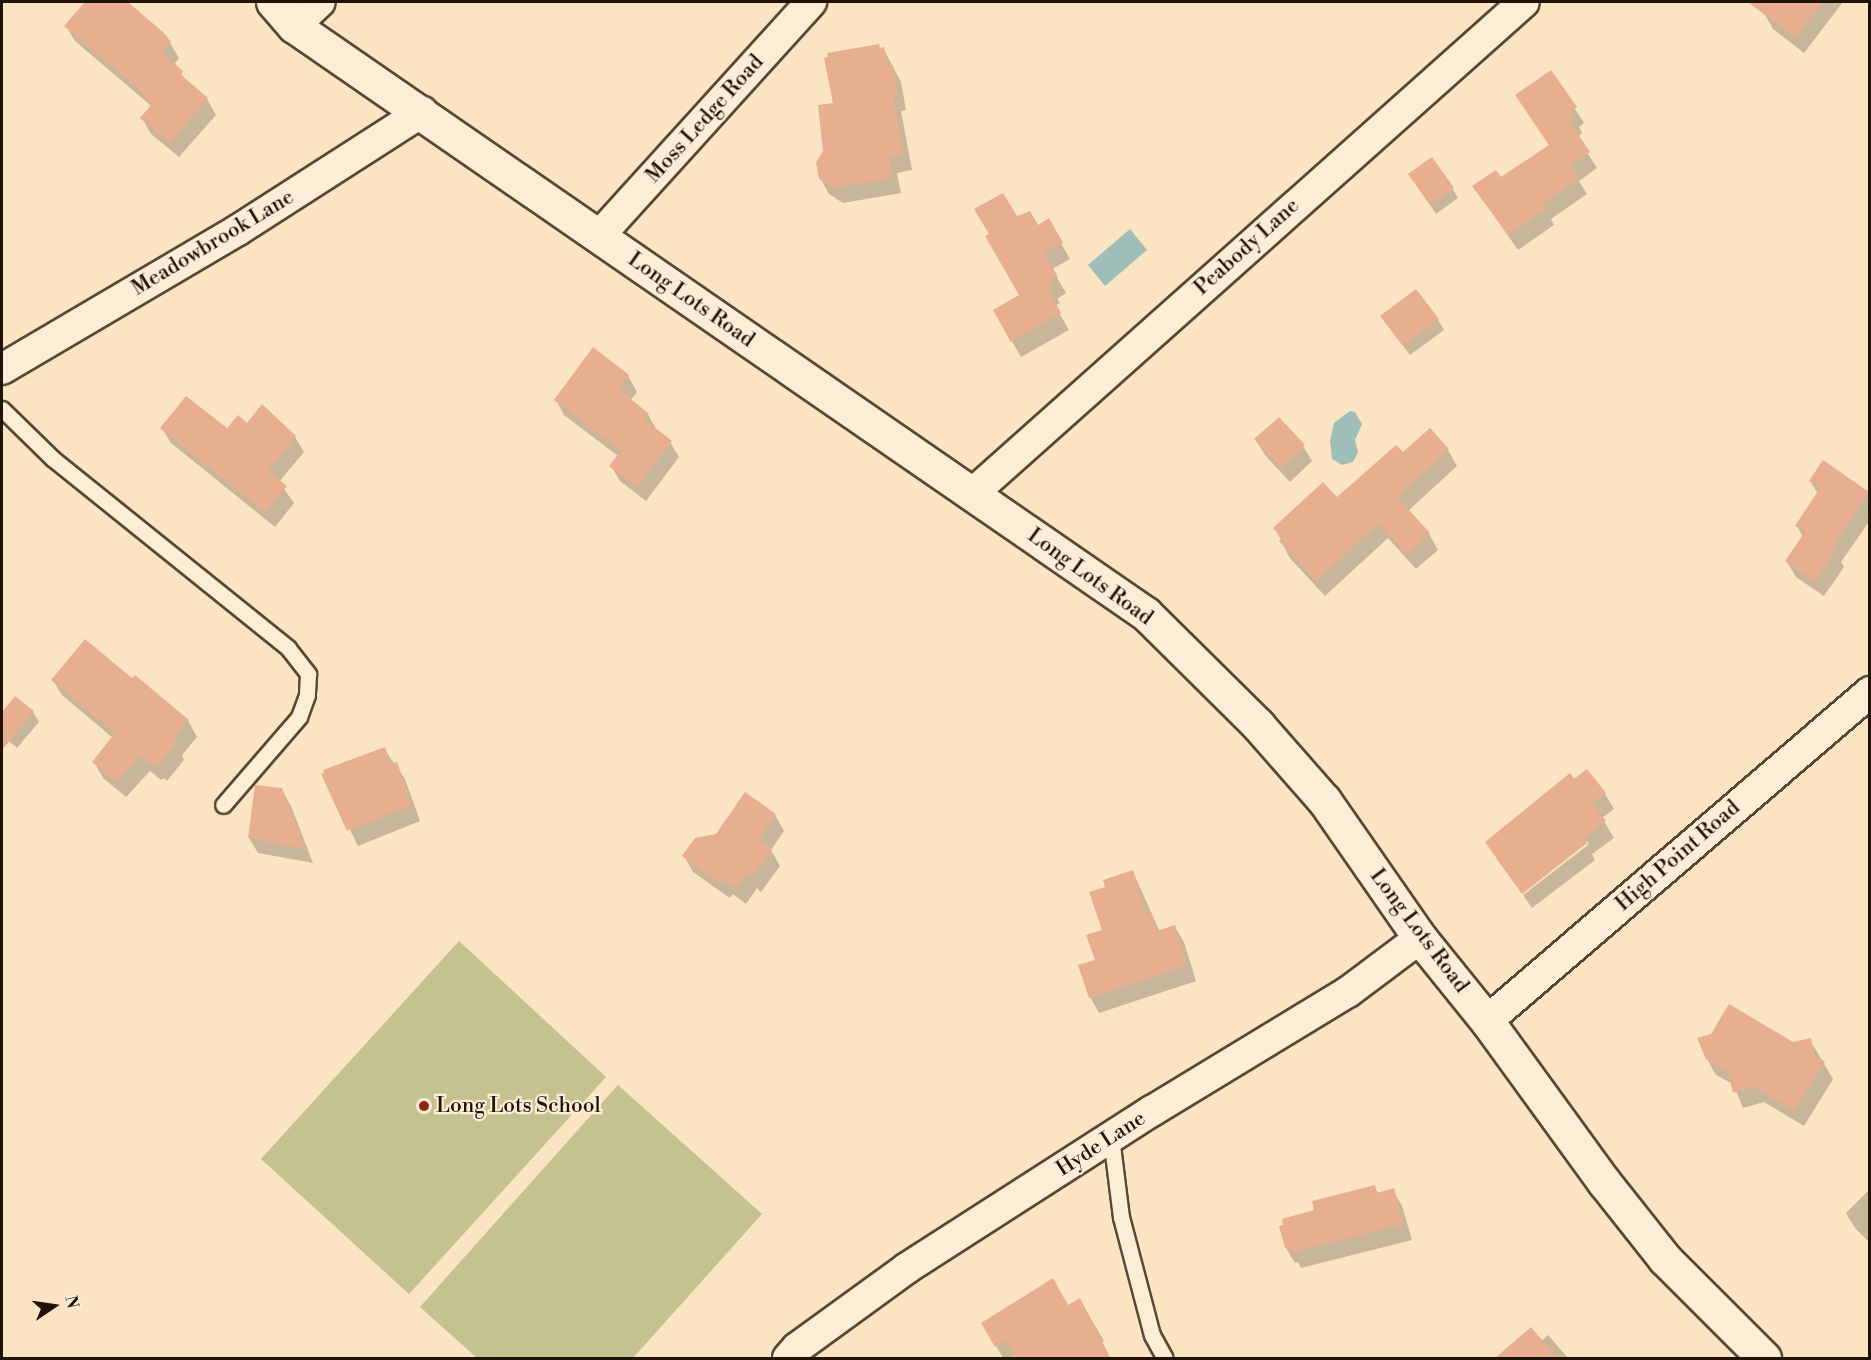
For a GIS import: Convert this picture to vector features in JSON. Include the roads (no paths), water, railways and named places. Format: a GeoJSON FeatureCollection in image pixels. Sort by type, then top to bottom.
{"type":"FeatureCollection","features":[{"type":"Feature","properties":{"kind":"main road","name":"Long Lots Road"},"geometry":{"type":"LineString","coordinates":[[273,2],[294,26],[422,112],[1154,622],[1258,725],[1324,800],[1420,938],[1487,1021],[1604,1182],[1665,1259],[1764,1359]]}},
{"type":"Feature","properties":{"kind":"street"},"geometry":{"type":"LineString","coordinates":[[294,26],[320,2]]}},
{"type":"Feature","properties":{"kind":"street","name":"Moss Ledge Road"},"geometry":{"type":"LineString","coordinates":[[599,236],[811,2]]}},
{"type":"Feature","properties":{"kind":"street","name":"Peabody Lane"},"geometry":{"type":"LineString","coordinates":[[972,494],[1524,2]]}},
{"type":"Feature","properties":{"kind":"street","name":"Meadowbrook Lane"},"geometry":{"type":"LineString","coordinates":[[2,369],[238,230],[422,112]]}},
{"type":"Feature","properties":{"kind":"street","name":"High Point Road"},"geometry":{"type":"LineString","coordinates":[[1487,1021],[1869,692]]}},
{"type":"Feature","properties":{"kind":"street","name":"Hyde Lane"},"geometry":{"type":"LineString","coordinates":[[788,1359],[797,1348],[907,1268],[1111,1137],[1348,992],[1420,938]]}},
{"type":"Feature","properties":{"kind":"lane"},"geometry":{"type":"LineString","coordinates":[[2,409],[52,458],[288,648],[308,674],[307,695],[299,717],[223,805]]}},
{"type":"Feature","properties":{"kind":"lane"},"geometry":{"type":"LineString","coordinates":[[1111,1137],[1121,1217],[1152,1335],[1165,1359]]}},
{"type":"Feature","properties":{"kind":"water"},"geometry":{"type":"Polygon","coordinates":[[[1130,229],[1147,250],[1105,286],[1088,265],[1130,229]]]}},
{"type":"Feature","properties":{"kind":"water"},"geometry":{"type":"Polygon","coordinates":[[[1350,411],[1355,412],[1362,424],[1355,440],[1358,452],[1353,462],[1342,465],[1332,459],[1330,441],[1334,423],[1350,411]]]}},
{"type":"Feature","properties":{"kind":"place","name":"Long Lots School"},"geometry":{"type":"Point","coordinates":[424,1106]}}]}
